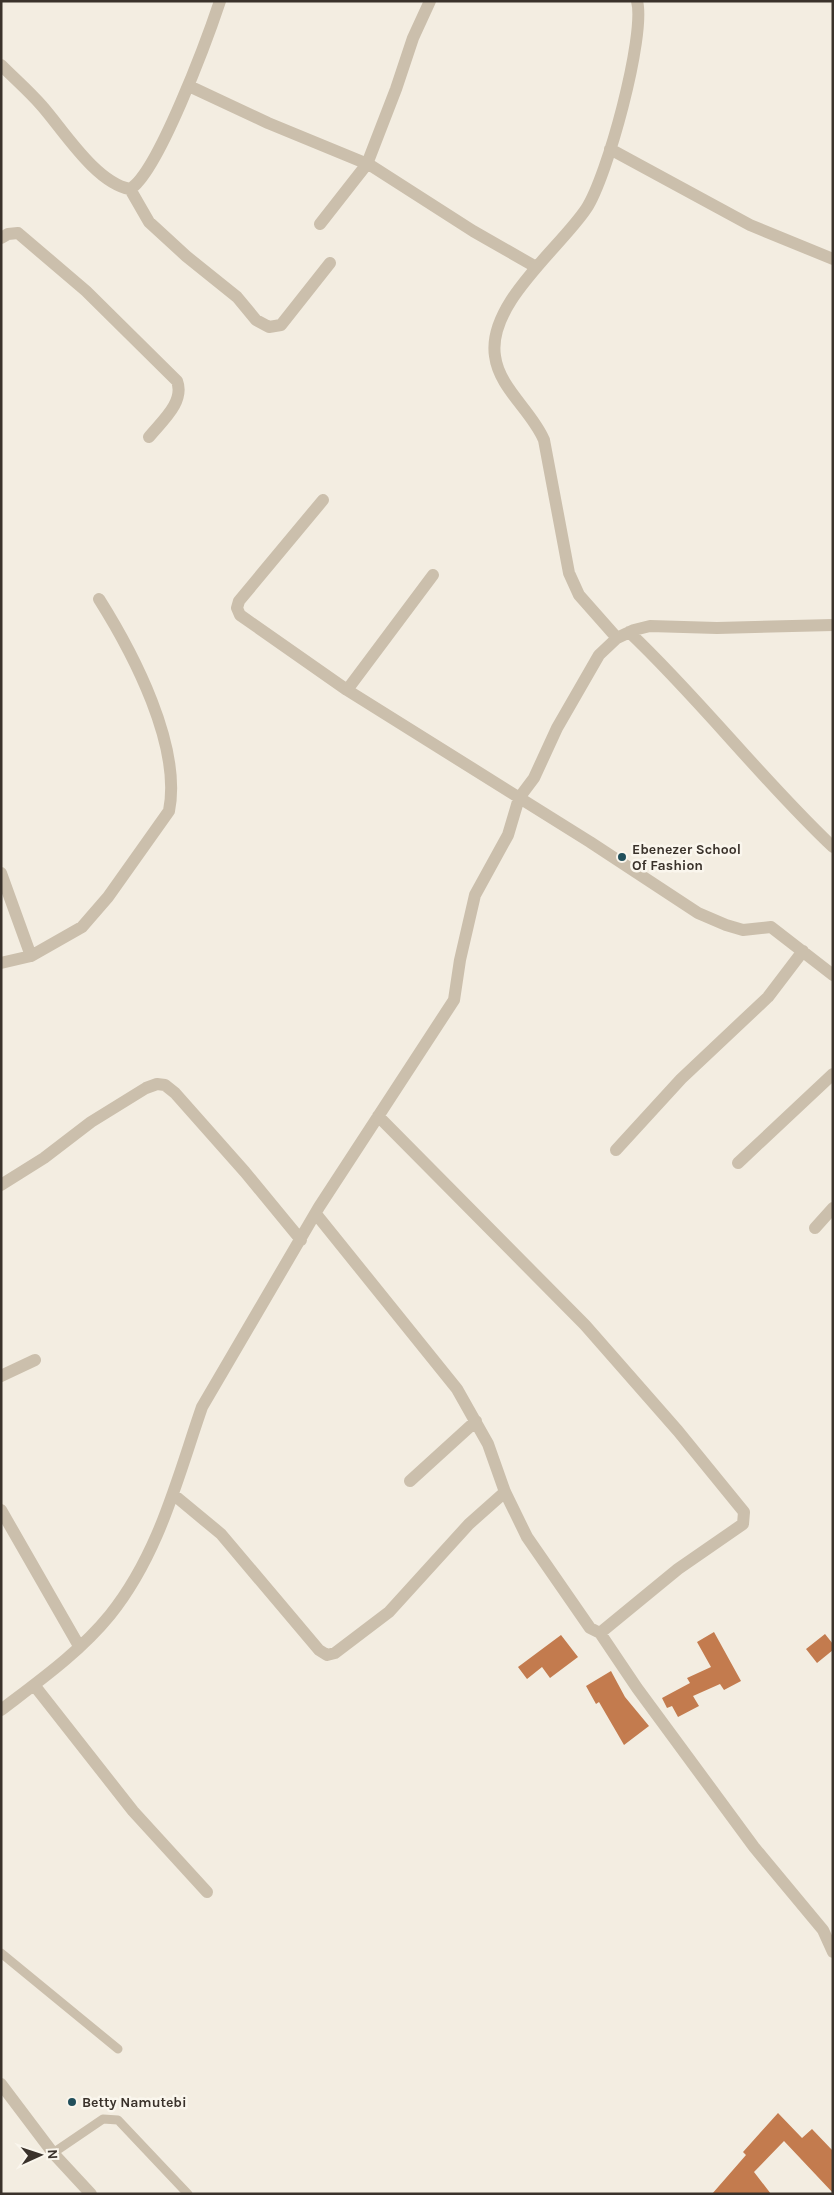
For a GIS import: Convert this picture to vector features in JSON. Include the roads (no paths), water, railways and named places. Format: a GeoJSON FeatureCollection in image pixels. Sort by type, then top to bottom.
{"type":"FeatureCollection","features":[{"type":"Feature","properties":{"kind":"street"},"geometry":{"type":"LineString","coordinates":[[130,190],[138,185],[189,86],[220,1]]}},
{"type":"Feature","properties":{"kind":"street"},"geometry":{"type":"LineString","coordinates":[[320,224],[367,164],[396,89],[413,38],[430,1]]}},
{"type":"Feature","properties":{"kind":"street"},"geometry":{"type":"LineString","coordinates":[[617,638],[579,594],[569,573],[544,440],[537,424],[506,385],[495,356],[494,343],[506,308],[526,278],[567,234],[588,207],[603,175],[636,50],[640,22],[637,1]]}},
{"type":"Feature","properties":{"kind":"street"},"geometry":{"type":"LineString","coordinates":[[1,65],[41,105],[92,165],[122,188],[130,190],[149,222],[186,256],[236,297],[256,320],[269,326],[281,325],[330,263]]}},
{"type":"Feature","properties":{"kind":"street"},"geometry":{"type":"LineString","coordinates":[[189,86],[268,123],[367,164],[473,232],[536,267]]}},
{"type":"Feature","properties":{"kind":"street"},"geometry":{"type":"LineString","coordinates":[[610,149],[750,225],[833,259]]}},
{"type":"Feature","properties":{"kind":"street"},"geometry":{"type":"LineString","coordinates":[[1,238],[8,234],[18,233],[86,291],[177,381],[181,390],[177,402],[149,437]]}},
{"type":"Feature","properties":{"kind":"street"},"geometry":{"type":"LineString","coordinates":[[323,500],[239,601],[237,608],[240,616],[347,690],[590,842],[698,913],[743,930],[771,926],[833,974]]}},
{"type":"Feature","properties":{"kind":"street"},"geometry":{"type":"LineString","coordinates":[[347,690],[433,575]]}},
{"type":"Feature","properties":{"kind":"street"},"geometry":{"type":"LineString","coordinates":[[1,963],[31,956],[82,926],[108,897],[169,811],[171,804],[171,780],[154,710],[123,638],[99,599]]}},
{"type":"Feature","properties":{"kind":"street"},"geometry":{"type":"LineString","coordinates":[[1,1710],[34,1685],[110,1616],[136,1578],[158,1538],[202,1407],[316,1214],[454,1000],[460,960],[474,895],[508,834],[519,798],[534,778],[557,728],[599,655],[617,638],[629,632],[650,626],[717,628],[833,625]]}},
{"type":"Feature","properties":{"kind":"street"},"geometry":{"type":"LineString","coordinates":[[629,632],[669,670],[769,783],[833,847]]}},
{"type":"Feature","properties":{"kind":"street"},"geometry":{"type":"LineString","coordinates":[[1,873],[31,956]]}},
{"type":"Feature","properties":{"kind":"street"},"geometry":{"type":"LineString","coordinates":[[616,1150],[680,1079],[768,997],[803,951]]}},
{"type":"Feature","properties":{"kind":"street"},"geometry":{"type":"LineString","coordinates":[[738,1163],[833,1074]]}},
{"type":"Feature","properties":{"kind":"street"},"geometry":{"type":"LineString","coordinates":[[1,1185],[44,1158],[91,1122],[146,1088],[157,1084],[165,1085],[175,1093],[245,1172],[301,1240]]}},
{"type":"Feature","properties":{"kind":"street"},"geometry":{"type":"LineString","coordinates":[[378,1116],[585,1325],[678,1431],[744,1512],[742,1524],[678,1569],[600,1633]]}},
{"type":"Feature","properties":{"kind":"street"},"geometry":{"type":"LineString","coordinates":[[815,1228],[833,1208]]}},
{"type":"Feature","properties":{"kind":"street"},"geometry":{"type":"LineString","coordinates":[[316,1214],[457,1390],[488,1444],[505,1492],[526,1537],[590,1628],[600,1633],[637,1688],[754,1847],[823,1930],[833,1952]]}},
{"type":"Feature","properties":{"kind":"street"},"geometry":{"type":"LineString","coordinates":[[1,1376],[36,1360]]}},
{"type":"Feature","properties":{"kind":"street"},"geometry":{"type":"LineString","coordinates":[[410,1481],[476,1421]]}},
{"type":"Feature","properties":{"kind":"street"},"geometry":{"type":"LineString","coordinates":[[174,1495],[221,1534],[319,1650],[327,1655],[335,1653],[389,1612],[469,1524],[505,1492]]}},
{"type":"Feature","properties":{"kind":"street"},"geometry":{"type":"LineString","coordinates":[[1,1510],[79,1646]]}},
{"type":"Feature","properties":{"kind":"street"},"geometry":{"type":"LineString","coordinates":[[34,1685],[133,1811],[207,1892]]}},
{"type":"Feature","properties":{"kind":"street"},"geometry":{"type":"LineString","coordinates":[[1,2084],[53,2153],[91,2194]]}},
{"type":"Feature","properties":{"kind":"lane"},"geometry":{"type":"LineString","coordinates":[[1,1953],[118,2049]]}},
{"type":"Feature","properties":{"kind":"lane"},"geometry":{"type":"LineString","coordinates":[[53,2153],[103,2119],[118,2120],[188,2194]]}},
{"type":"Feature","properties":{"kind":"place","name":"Ebenezer School Of Fashion"},"geometry":{"type":"Point","coordinates":[622,857]}},
{"type":"Feature","properties":{"kind":"place","name":"Betty Namutebi"},"geometry":{"type":"Point","coordinates":[72,2102]}}]}
